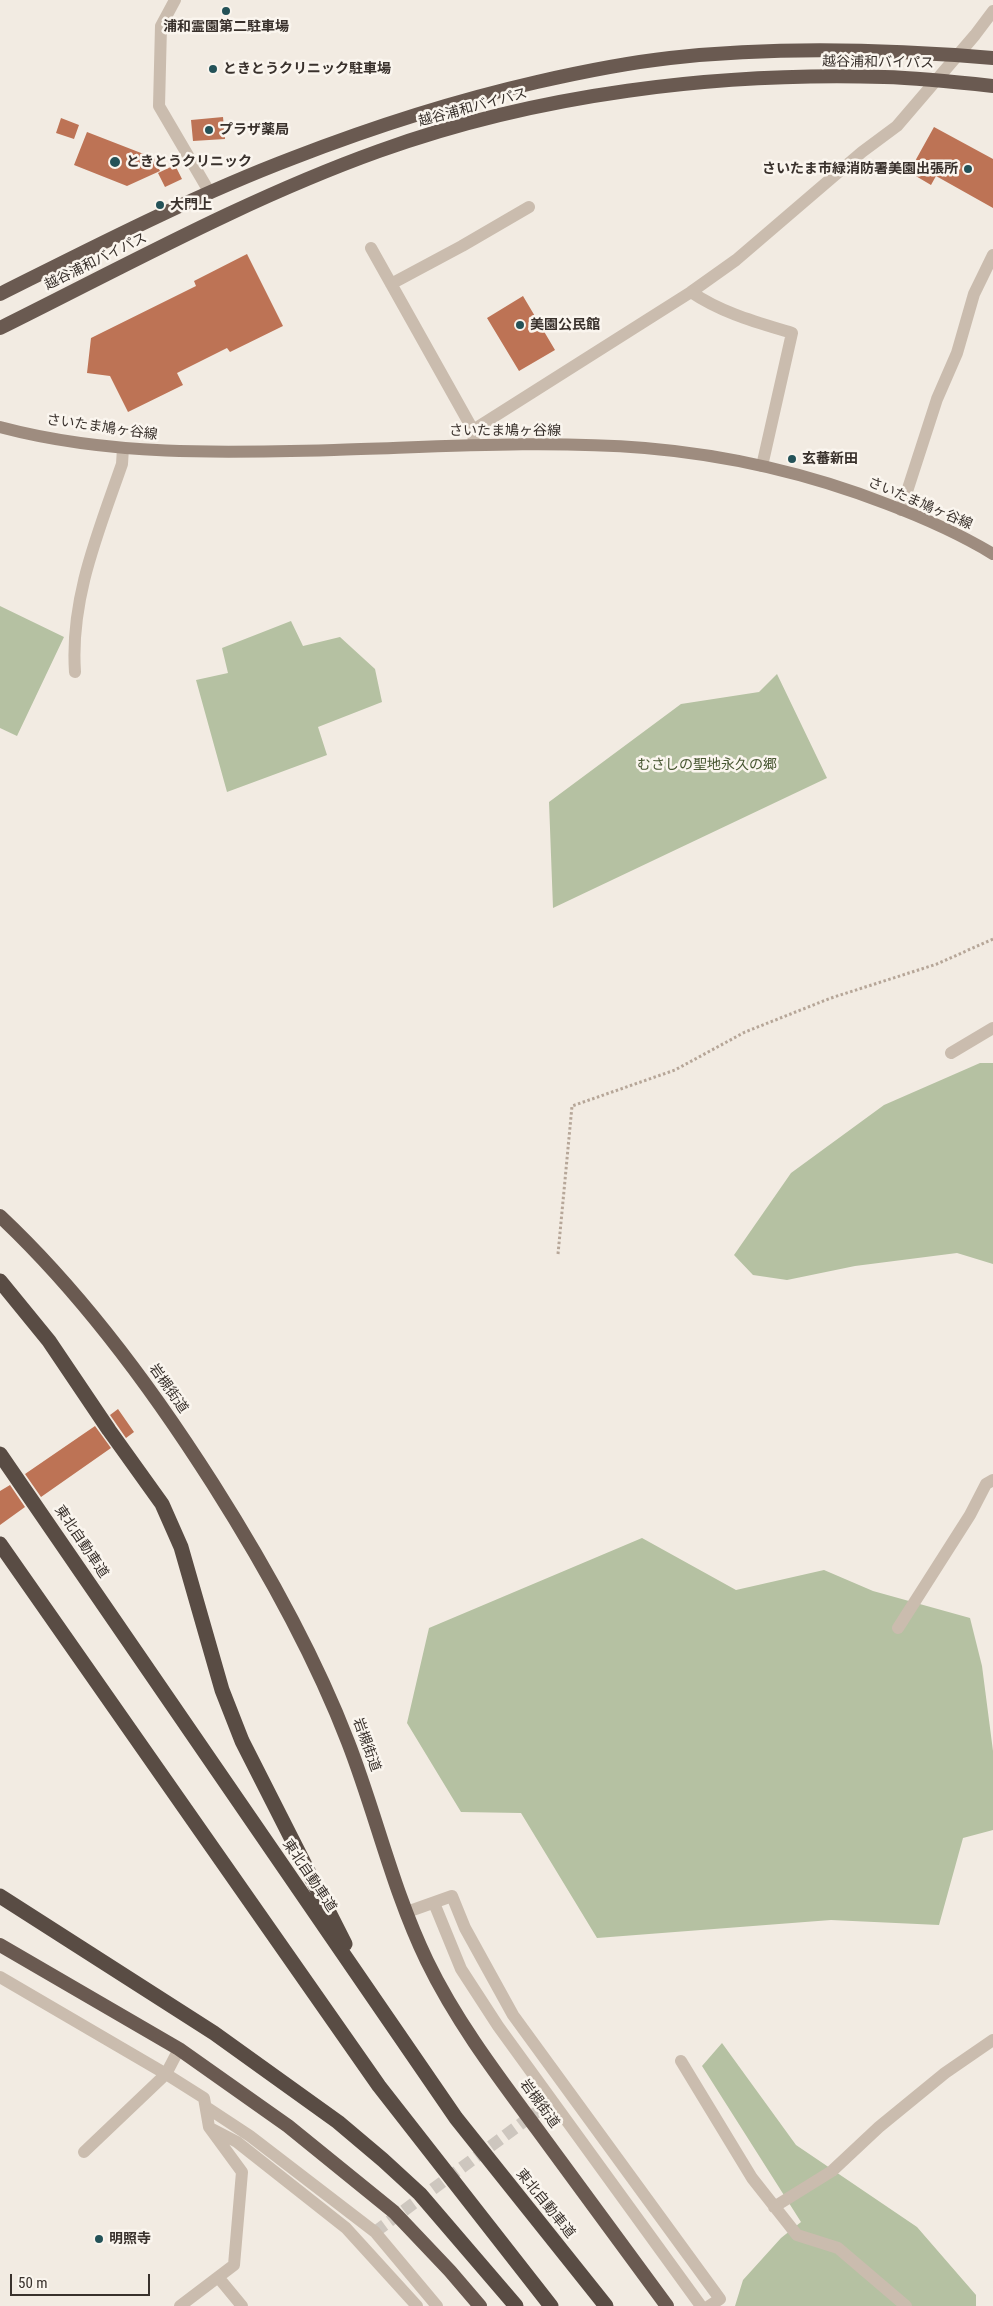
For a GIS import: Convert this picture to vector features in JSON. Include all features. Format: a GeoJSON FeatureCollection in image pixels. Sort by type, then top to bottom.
{"type":"FeatureCollection","features":[{"type":"Feature","properties":{"kind":"highway","name":"越谷浦和バイパス"},"geometry":{"type":"LineString","coordinates":[[0,294],[210,193],[292,158],[397,120],[497,92],[584,72],[670,58],[809,49],[993,58]]}},
{"type":"Feature","properties":{"kind":"highway","name":"越谷浦和バイパス"},"geometry":{"type":"LineString","coordinates":[[0,328],[261,198],[379,151],[473,122],[544,106],[634,90],[731,79],[883,77],[993,86]]}},
{"type":"Feature","properties":{"kind":"highway"},"geometry":{"type":"LineString","coordinates":[[0,1205],[54,1271]]}},
{"type":"Feature","properties":{"kind":"highway","name":"岩槻街道"},"geometry":{"type":"LineString","coordinates":[[0,1216],[54,1271],[135,1369],[188,1445],[260,1561],[297,1628],[345,1734],[407,1912],[431,1968],[449,2002],[486,2059],[667,2306]]}},
{"type":"Feature","properties":{"kind":"highway"},"geometry":{"type":"LineString","coordinates":[[0,1281],[49,1342],[162,1504],[180,1547],[222,1690],[242,1741],[372,1998]]}},
{"type":"Feature","properties":{"kind":"highway","name":"東北自動車道"},"geometry":{"type":"LineString","coordinates":[[0,1454],[456,2118],[606,2306]]}},
{"type":"Feature","properties":{"kind":"highway"},"geometry":{"type":"LineString","coordinates":[[0,1544],[379,2086],[551,2306]]}},
{"type":"Feature","properties":{"kind":"highway"},"geometry":{"type":"LineString","coordinates":[[0,1896],[214,2033],[338,2122],[420,2194],[516,2306]]}},
{"type":"Feature","properties":{"kind":"highway"},"geometry":{"type":"LineString","coordinates":[[0,1945],[179,2049],[288,2126],[394,2212],[480,2306]]}},
{"type":"Feature","properties":{"kind":"main road","name":"さいたま鳩ヶ谷線"},"geometry":{"type":"LineString","coordinates":[[0,427],[53,438],[160,451],[246,452],[474,446],[645,448],[703,455],[762,466],[861,494],[946,529],[993,554]]}},
{"type":"Feature","properties":{"kind":"street"},"geometry":{"type":"LineString","coordinates":[[176,0],[161,26],[159,106],[210,193]]}},
{"type":"Feature","properties":{"kind":"street"},"geometry":{"type":"LineString","coordinates":[[473,430],[691,292],[736,260],[862,152],[897,126],[993,11]]}},
{"type":"Feature","properties":{"kind":"street"},"geometry":{"type":"LineString","coordinates":[[391,284],[462,246],[529,206]]}},
{"type":"Feature","properties":{"kind":"street"},"geometry":{"type":"LineString","coordinates":[[371,248],[473,430],[474,446]]}},
{"type":"Feature","properties":{"kind":"street"},"geometry":{"type":"LineString","coordinates":[[901,510],[937,399],[957,353],[974,294],[993,255]]}},
{"type":"Feature","properties":{"kind":"street"},"geometry":{"type":"LineString","coordinates":[[691,292],[711,306],[792,332],[762,466]]}},
{"type":"Feature","properties":{"kind":"street"},"geometry":{"type":"LineString","coordinates":[[75,672],[73,649],[75,620],[87,566],[122,464],[123,448]]}},
{"type":"Feature","properties":{"kind":"street"},"geometry":{"type":"LineString","coordinates":[[951,1053],[993,1028]]}},
{"type":"Feature","properties":{"kind":"street"},"geometry":{"type":"LineString","coordinates":[[898,1628],[970,1515],[986,1484],[993,1480]]}},
{"type":"Feature","properties":{"kind":"street"},"geometry":{"type":"LineString","coordinates":[[407,1912],[452,1896],[465,1928],[513,2016],[720,2298],[709,2306]]}},
{"type":"Feature","properties":{"kind":"street"},"geometry":{"type":"LineString","coordinates":[[434,1902],[461,1969],[498,2026],[701,2306]]}},
{"type":"Feature","properties":{"kind":"street"},"geometry":{"type":"LineString","coordinates":[[0,1977],[204,2098],[209,2127],[242,2172],[234,2265],[180,2306]]}},
{"type":"Feature","properties":{"kind":"street"},"geometry":{"type":"LineString","coordinates":[[774,2207],[832,2171],[879,2127],[938,2079],[993,2040]]}},
{"type":"Feature","properties":{"kind":"street"},"geometry":{"type":"LineString","coordinates":[[84,2152],[166,2074],[179,2049]]}},
{"type":"Feature","properties":{"kind":"street"},"geometry":{"type":"LineString","coordinates":[[681,2061],[752,2178],[797,2235],[838,2248],[906,2306]]}},
{"type":"Feature","properties":{"kind":"street"},"geometry":{"type":"LineString","coordinates":[[206,2107],[250,2136],[375,2232],[437,2306]]}},
{"type":"Feature","properties":{"kind":"street"},"geometry":{"type":"LineString","coordinates":[[209,2127],[237,2142],[346,2228],[417,2306]]}},
{"type":"Feature","properties":{"kind":"street"},"geometry":{"type":"LineString","coordinates":[[218,2277],[242,2306]]}},
{"type":"Feature","properties":{"kind":"path"},"geometry":{"type":"LineString","coordinates":[[558,1254],[572,1106],[675,1070],[746,1032],[831,998],[937,964],[993,939]]}},
{"type":"Feature","properties":{"kind":"green space"},"geometry":{"type":"Polygon","coordinates":[[[0,606],[64,637],[17,736],[0,728],[0,606]]]}},
{"type":"Feature","properties":{"kind":"green space"},"geometry":{"type":"Polygon","coordinates":[[[291,621],[303,646],[340,637],[375,669],[382,702],[318,727],[327,755],[227,792],[196,680],[228,673],[222,648],[291,621]]]}},
{"type":"Feature","properties":{"kind":"green space","name":"むさしの聖地永久の郷"},"geometry":{"type":"Polygon","coordinates":[[[777,674],[827,778],[553,908],[549,802],[681,704],[759,692],[777,674]]]}},
{"type":"Feature","properties":{"kind":"green space"},"geometry":{"type":"Polygon","coordinates":[[[980,1063],[993,1063],[993,1264],[957,1253],[855,1266],[787,1280],[753,1275],[734,1255],[791,1173],[884,1105],[980,1063]]]}},
{"type":"Feature","properties":{"kind":"green space"},"geometry":{"type":"Polygon","coordinates":[[[642,1538],[736,1590],[824,1570],[873,1591],[970,1618],[982,1666],[993,1751],[993,1830],[963,1838],[939,1925],[831,1920],[597,1938],[521,1813],[461,1812],[407,1723],[429,1628],[642,1538]]]}},
{"type":"Feature","properties":{"kind":"green space"},"geometry":{"type":"Polygon","coordinates":[[[722,2043],[796,2145],[917,2227],[976,2295],[976,2306],[735,2306],[743,2280],[781,2238],[801,2222],[702,2066],[722,2043]]]}},
{"type":"Feature","properties":{"kind":"building"},"geometry":{"type":"Polygon","coordinates":[[[223,117],[225,139],[193,141],[191,120],[223,117]]]}},
{"type":"Feature","properties":{"kind":"building"},"geometry":{"type":"Polygon","coordinates":[[[61,118],[79,125],[74,139],[56,133],[61,118]]]}},
{"type":"Feature","properties":{"kind":"building"},"geometry":{"type":"Polygon","coordinates":[[[934,127],[993,159],[993,208],[936,176],[931,185],[909,172],[934,127]]]}},
{"type":"Feature","properties":{"kind":"building"},"geometry":{"type":"Polygon","coordinates":[[[87,132],[154,158],[160,171],[127,186],[74,165],[87,132]]]}},
{"type":"Feature","properties":{"kind":"building"},"geometry":{"type":"Polygon","coordinates":[[[175,165],[182,179],[165,187],[158,173],[175,165]]]}},
{"type":"Feature","properties":{"kind":"building"},"geometry":{"type":"Polygon","coordinates":[[[247,254],[283,326],[230,352],[227,348],[177,373],[183,385],[128,412],[110,376],[87,373],[91,338],[196,286],[194,281],[247,254]]]}},
{"type":"Feature","properties":{"kind":"building"},"geometry":{"type":"Polygon","coordinates":[[[523,296],[555,350],[519,371],[487,318],[523,296]]]}},
{"type":"Feature","properties":{"kind":"building"},"geometry":{"type":"Polygon","coordinates":[[[118,1409],[134,1432],[126,1438],[110,1415],[118,1409]]]}},
{"type":"Feature","properties":{"kind":"building"},"geometry":{"type":"Polygon","coordinates":[[[95,1426],[111,1448],[41,1497],[25,1474],[95,1426]]]}},
{"type":"Feature","properties":{"kind":"building"},"geometry":{"type":"Polygon","coordinates":[[[10,1485],[25,1507],[0,1525],[0,1491],[10,1485]]]}},
{"type":"Feature","properties":{"kind":"tunnel"},"geometry":{"type":"LineString","coordinates":[[375,2232],[553,2100]]}},
{"type":"Feature","properties":{"kind":"place","name":"浦和霊園第二駐車場"},"geometry":{"type":"Point","coordinates":[226,11]}},
{"type":"Feature","properties":{"kind":"place","name":"ときとうクリニック駐車場"},"geometry":{"type":"Point","coordinates":[213,69]}},
{"type":"Feature","properties":{"kind":"place","name":"プラザ薬局"},"geometry":{"type":"Point","coordinates":[209,130]}},
{"type":"Feature","properties":{"kind":"place","name":"ときとうクリニック"},"geometry":{"type":"Point","coordinates":[115,162]}},
{"type":"Feature","properties":{"kind":"place","name":"さいたま市緑消防署美園出張所"},"geometry":{"type":"Point","coordinates":[968,169]}},
{"type":"Feature","properties":{"kind":"place","name":"大門上"},"geometry":{"type":"Point","coordinates":[160,205]}},
{"type":"Feature","properties":{"kind":"place","name":"美園公民館"},"geometry":{"type":"Point","coordinates":[520,325]}},
{"type":"Feature","properties":{"kind":"place","name":"玄蕃新田"},"geometry":{"type":"Point","coordinates":[792,459]}},
{"type":"Feature","properties":{"kind":"place","name":"明照寺"},"geometry":{"type":"Point","coordinates":[99,2239]}}]}
